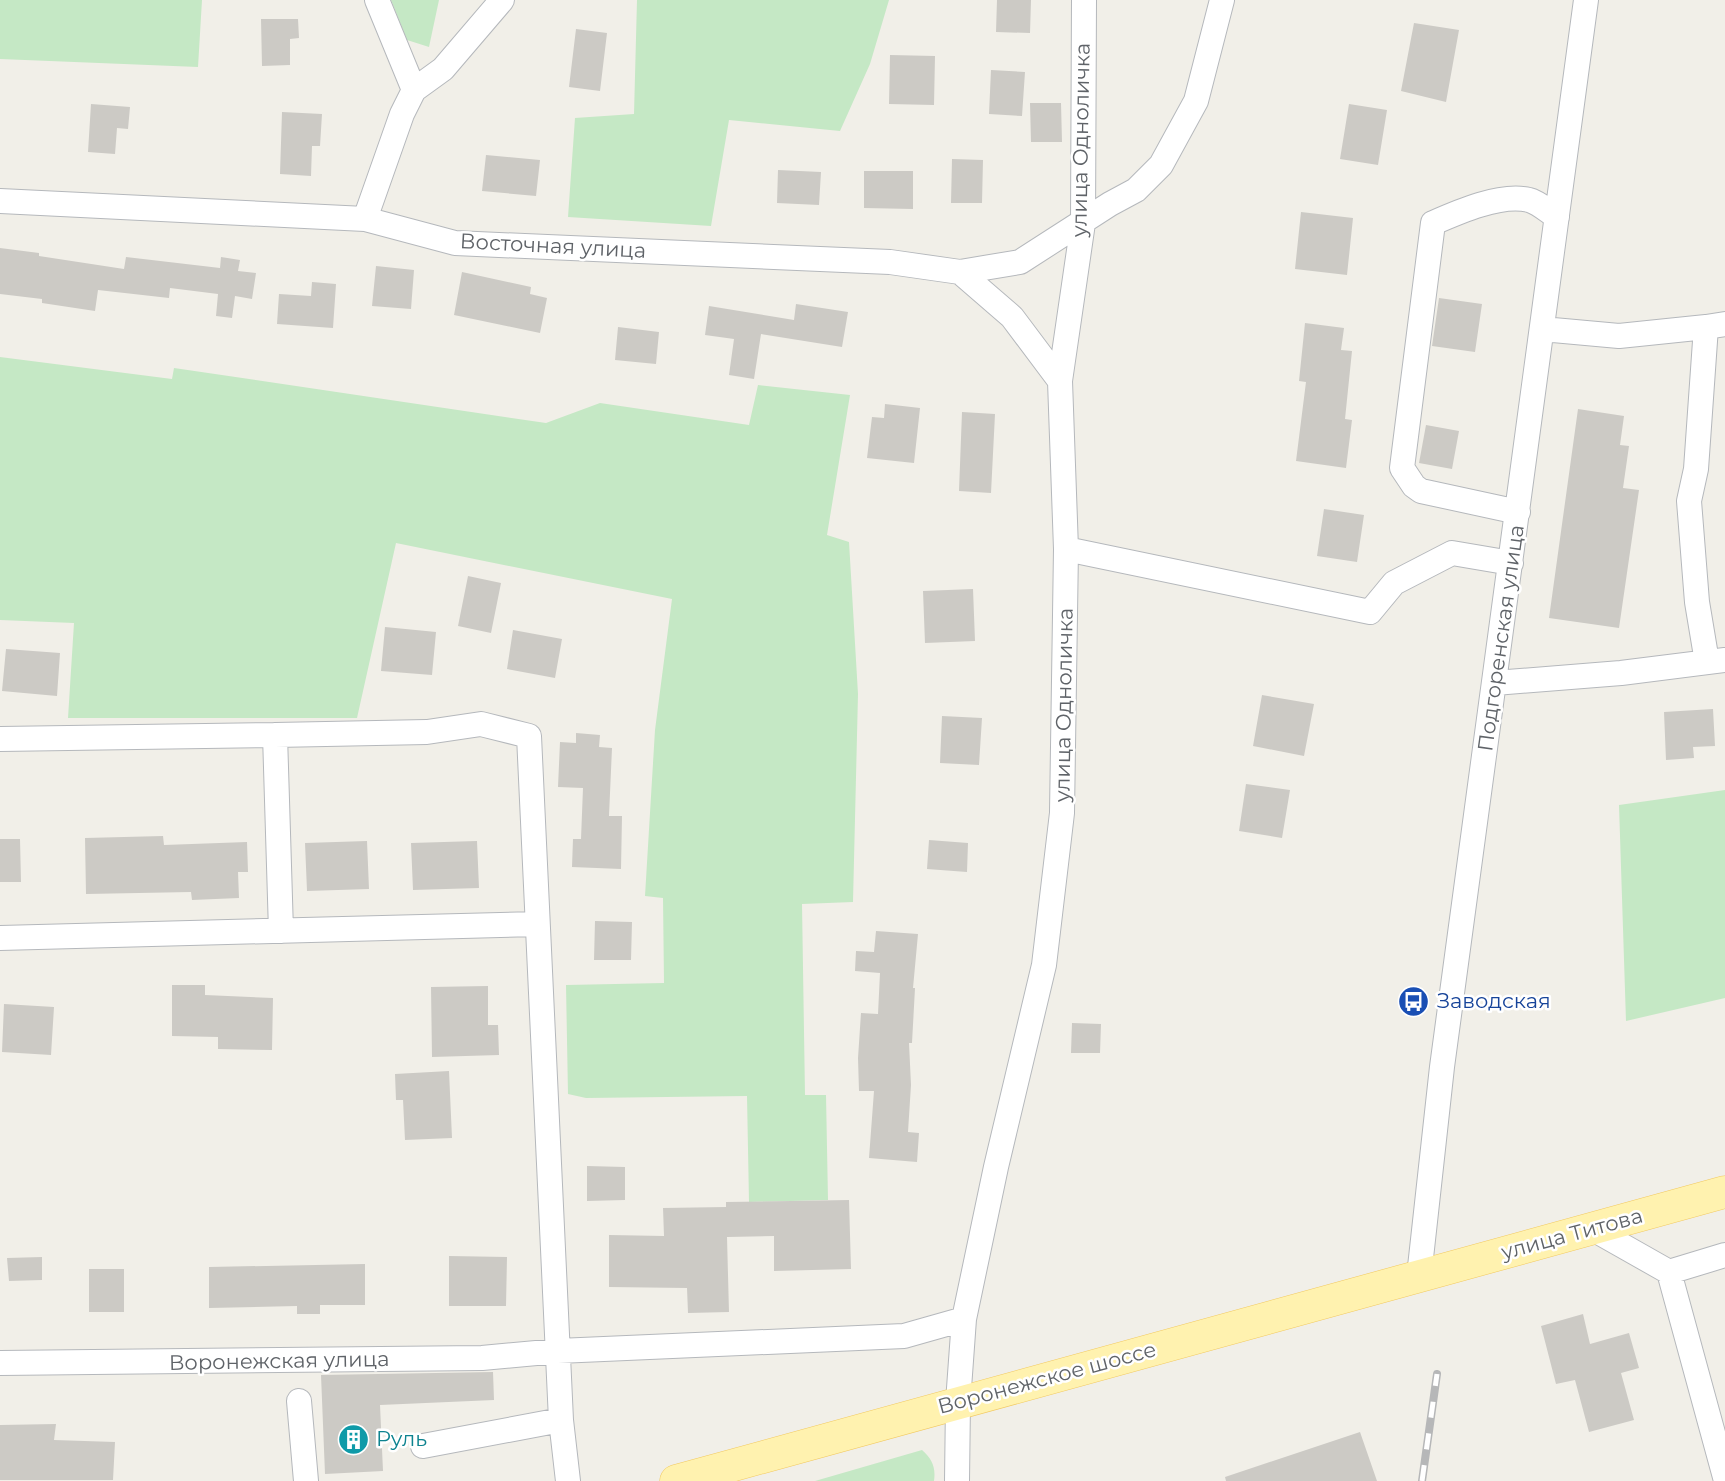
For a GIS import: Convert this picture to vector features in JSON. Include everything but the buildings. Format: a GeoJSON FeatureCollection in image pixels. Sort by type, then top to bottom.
{"type":"FeatureCollection","features":[{"type":"Feature","properties":{"kind":"main road","name":"улица Титова"},"geometry":{"type":"LineString","coordinates":[[1419,1276],[1725,1192]]}},
{"type":"Feature","properties":{"kind":"main road","name":"Воронежское шоссе"},"geometry":{"type":"LineString","coordinates":[[676,1481],[1419,1276]]}},
{"type":"Feature","properties":{"kind":"street"},"geometry":{"type":"LineString","coordinates":[[377,0],[414,90]]}},
{"type":"Feature","properties":{"kind":"street"},"geometry":{"type":"LineString","coordinates":[[365,219],[402,114],[414,90],[443,69],[502,0]]}},
{"type":"Feature","properties":{"kind":"street","name":"улица Одноличка"},"geometry":{"type":"LineString","coordinates":[[957,1481],[958,1402],[964,1319],[996,1167],[1044,965],[1062,813],[1066,549],[1060,381],[1083,223],[1084,0]]}},
{"type":"Feature","properties":{"kind":"street","name":"Восточная улица"},"geometry":{"type":"LineString","coordinates":[[0,201],[365,219],[455,243],[890,262],[960,272],[1020,262],[1136,190],[1161,165],[1196,101],[1222,0]]}},
{"type":"Feature","properties":{"kind":"street","name":"Подгоренская улица"},"geometry":{"type":"LineString","coordinates":[[1419,1276],[1442,1067],[1586,0]]}},
{"type":"Feature","properties":{"kind":"street"},"geometry":{"type":"LineString","coordinates":[[1518,512],[1421,491],[1414,486],[1402,468],[1433,223],[1469,207],[1504,200],[1530,200],[1557,217]]}},
{"type":"Feature","properties":{"kind":"street"},"geometry":{"type":"LineString","coordinates":[[960,272],[1012,317],[1060,381]]}},
{"type":"Feature","properties":{"kind":"street"},"geometry":{"type":"LineString","coordinates":[[1495,683],[1621,673],[1716,661],[1697,602],[1689,501],[1716,325],[1619,336],[1542,329]]}},
{"type":"Feature","properties":{"kind":"street"},"geometry":{"type":"LineString","coordinates":[[1066,549],[1370,612],[1394,583],[1452,553],[1511,563]]}},
{"type":"Feature","properties":{"kind":"street"},"geometry":{"type":"LineString","coordinates":[[0,739],[427,733],[481,724],[529,736],[561,1420],[568,1481]]}},
{"type":"Feature","properties":{"kind":"street"},"geometry":{"type":"LineString","coordinates":[[275,735],[281,931]]}},
{"type":"Feature","properties":{"kind":"street"},"geometry":{"type":"LineString","coordinates":[[0,938],[537,924]]}},
{"type":"Feature","properties":{"kind":"street"},"geometry":{"type":"LineString","coordinates":[[1593,1228],[1669,1272],[1725,1477]]}},
{"type":"Feature","properties":{"kind":"street"},"geometry":{"type":"LineString","coordinates":[[1669,1272],[1725,1255]]}},
{"type":"Feature","properties":{"kind":"street","name":"Воронежская улица"},"geometry":{"type":"LineString","coordinates":[[0,1363],[482,1358],[558,1351],[904,1336],[964,1319]]}},
{"type":"Feature","properties":{"kind":"street"},"geometry":{"type":"LineString","coordinates":[[299,1401],[306,1481]]}},
{"type":"Feature","properties":{"kind":"street"},"geometry":{"type":"LineString","coordinates":[[423,1446],[561,1420]]}},
{"type":"Feature","properties":{"kind":"green space"},"geometry":{"type":"Polygon","coordinates":[[[0,0],[202,0],[198,67],[0,59],[0,0]]]}},
{"type":"Feature","properties":{"kind":"green space"},"geometry":{"type":"Polygon","coordinates":[[[391,0],[439,0],[429,47],[407,40],[391,0]]]}},
{"type":"Feature","properties":{"kind":"green space"},"geometry":{"type":"Polygon","coordinates":[[[637,0],[889,0],[870,64],[840,131],[729,120],[711,226],[568,217],[575,118],[634,114],[637,0]]]}},
{"type":"Feature","properties":{"kind":"green space"},"geometry":{"type":"Polygon","coordinates":[[[0,357],[172,379],[174,368],[546,423],[600,403],[749,425],[758,385],[850,395],[827,535],[849,542],[858,694],[853,902],[802,904],[805,1095],[826,1095],[828,1200],[749,1202],[747,1096],[586,1098],[568,1094],[566,985],[664,983],[663,898],[645,896],[655,730],[672,599],[396,543],[357,718],[68,718],[74,623],[0,620],[0,357]]]}},
{"type":"Feature","properties":{"kind":"green space"},"geometry":{"type":"Polygon","coordinates":[[[1725,790],[1725,998],[1626,1021],[1619,805],[1725,790]]]}},
{"type":"Feature","properties":{"kind":"green space"},"geometry":{"type":"Polygon","coordinates":[[[922,1450],[932,1464],[934,1481],[815,1481],[922,1450]]]}},
{"type":"Feature","properties":{"kind":"railway"},"geometry":{"type":"LineString","coordinates":[[1422,1481],[1437,1374]]}},
{"type":"Feature","properties":{"kind":"place","name":"Заводская"},"geometry":{"type":"Point","coordinates":[1414,1001]}},
{"type":"Feature","properties":{"kind":"place","name":"Руль"},"geometry":{"type":"Point","coordinates":[353,1439]}}]}
